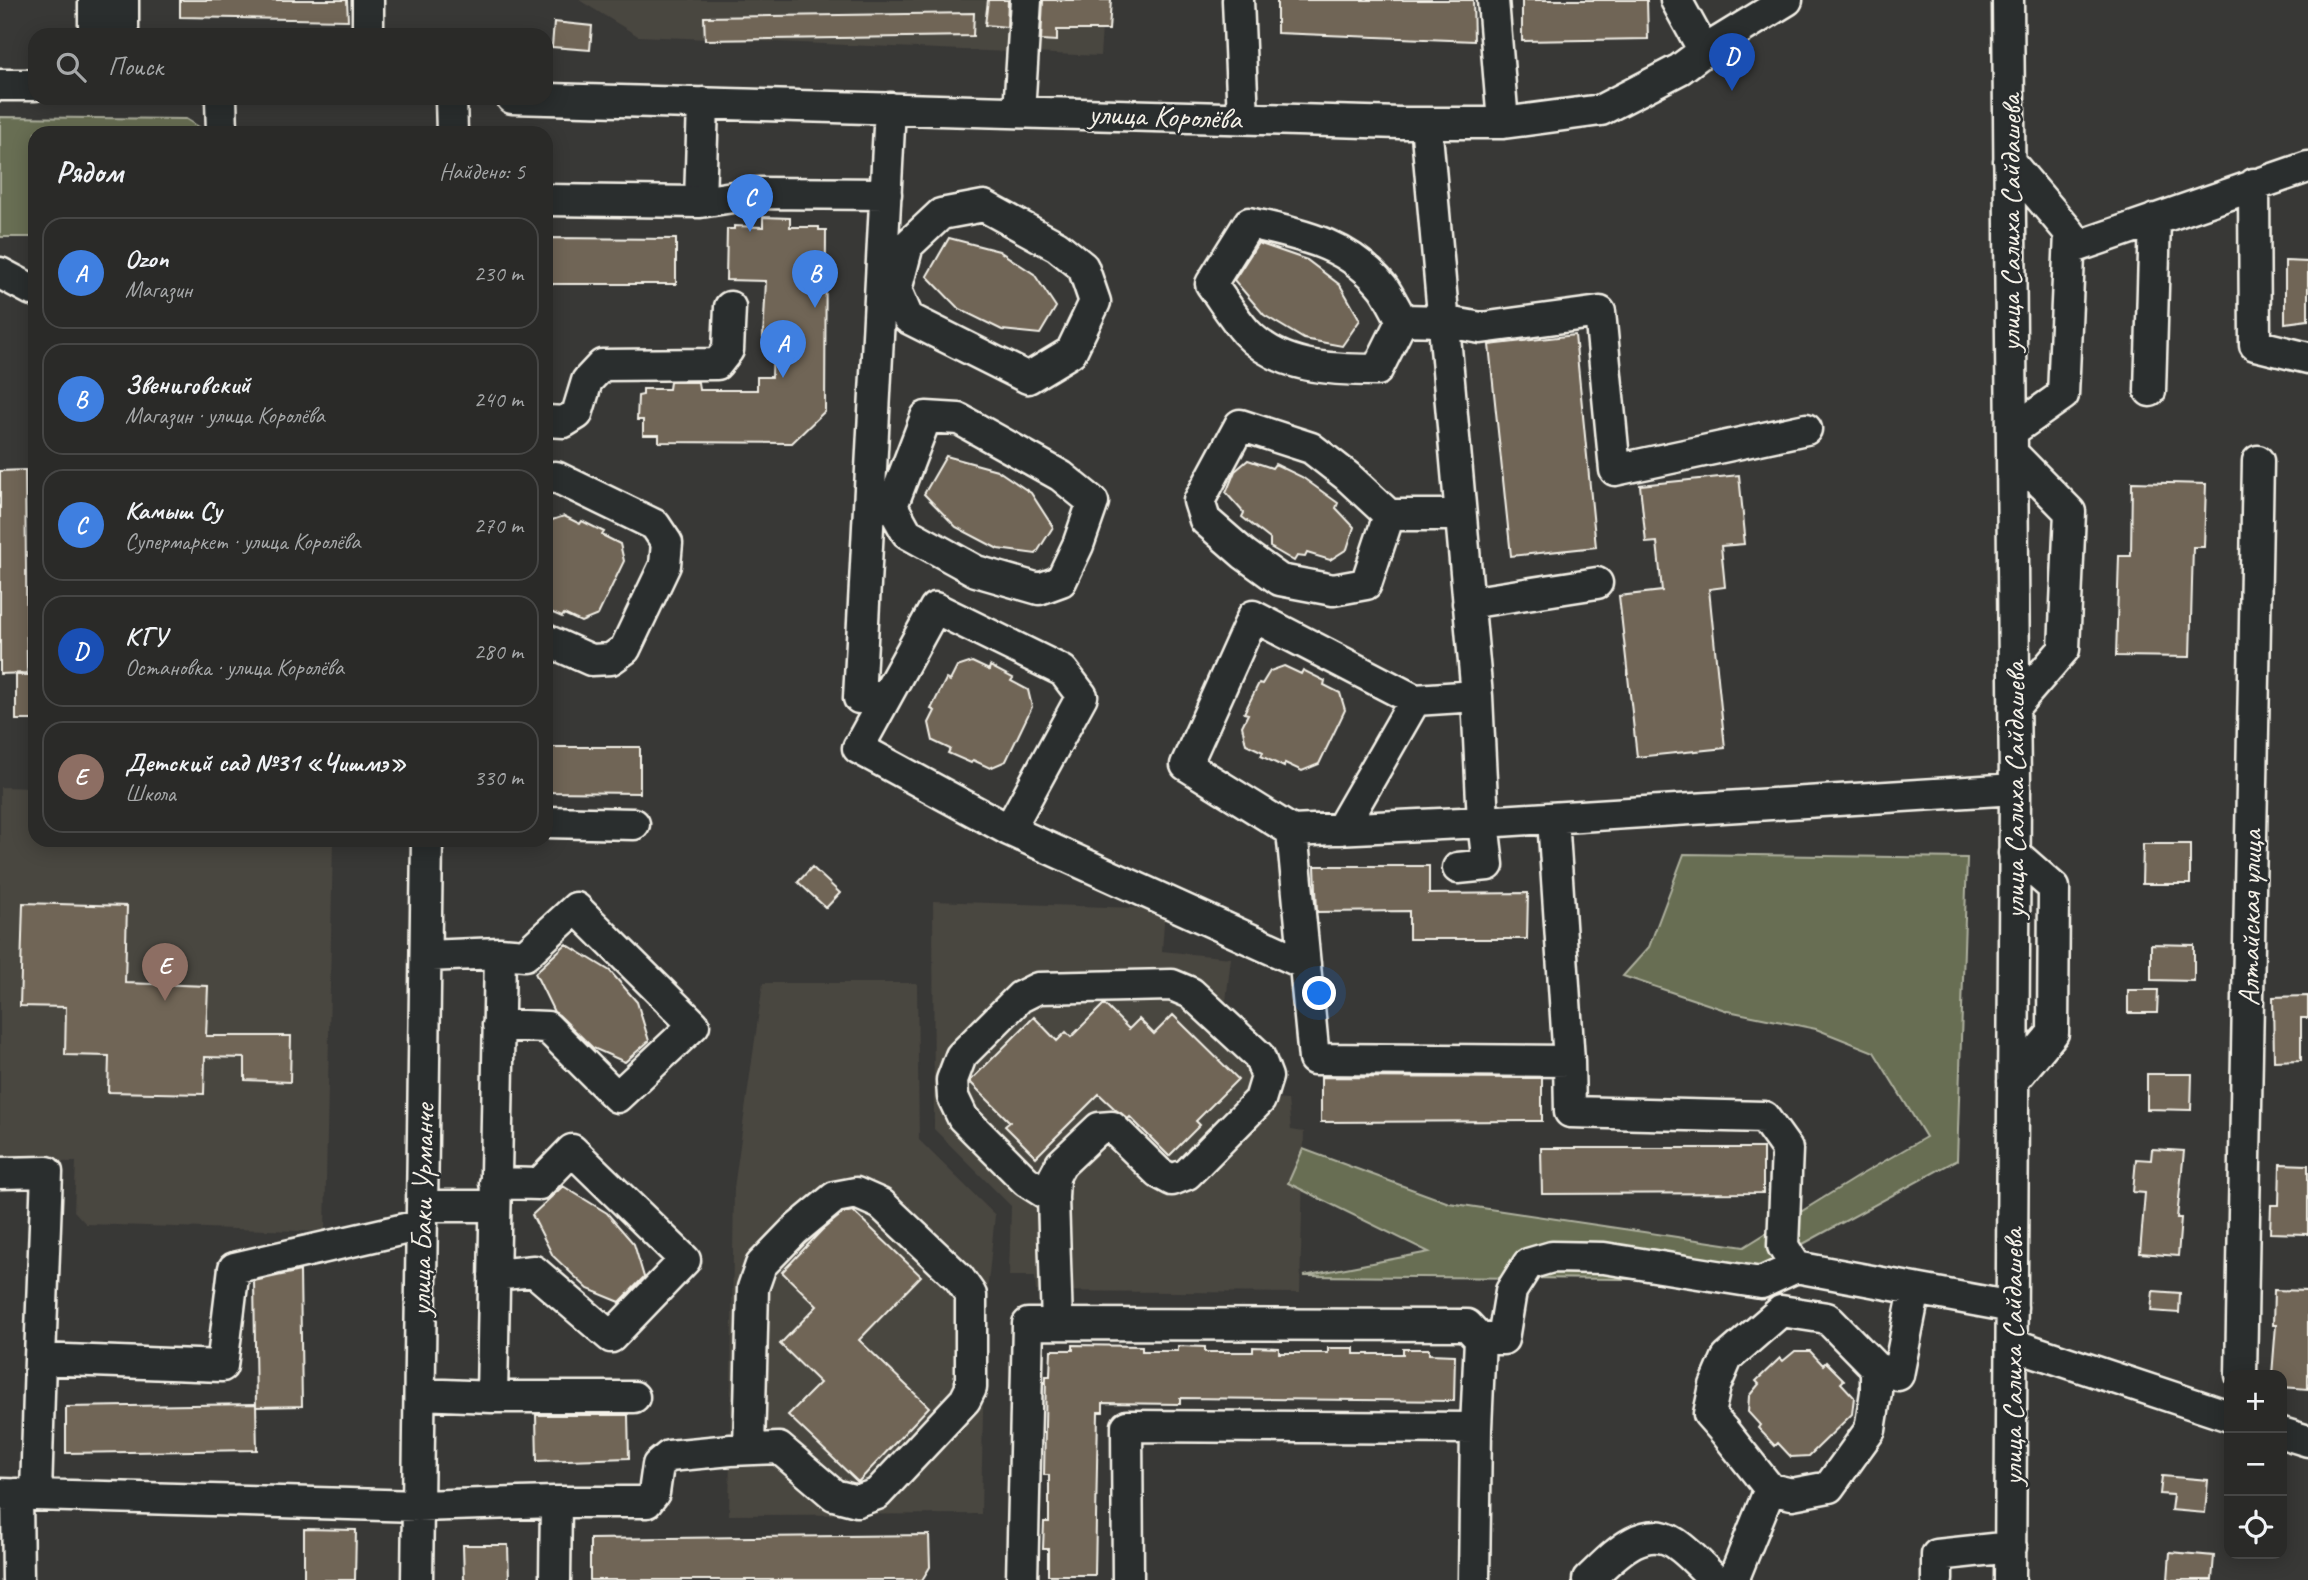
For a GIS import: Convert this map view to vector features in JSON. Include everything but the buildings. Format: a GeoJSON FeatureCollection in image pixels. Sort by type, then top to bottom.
{"type":"FeatureCollection","features":[{"type":"Feature","properties":{"kind":"street"},"geometry":{"type":"LineString","coordinates":[[94,0],[94,28]]}},
{"type":"Feature","properties":{"kind":"street"},"geometry":{"type":"LineString","coordinates":[[123,0],[123,28]]}},
{"type":"Feature","properties":{"kind":"street"},"geometry":{"type":"LineString","coordinates":[[368,0],[368,28]]}},
{"type":"Feature","properties":{"kind":"street"},"geometry":{"type":"LineString","coordinates":[[1019,112],[1026,0]]}},
{"type":"Feature","properties":{"kind":"street"},"geometry":{"type":"LineString","coordinates":[[1238,0],[1242,118]]}},
{"type":"Feature","properties":{"kind":"street"},"geometry":{"type":"LineString","coordinates":[[1493,0],[1503,123]]}},
{"type":"Feature","properties":{"kind":"street"},"geometry":{"type":"LineString","coordinates":[[1676,0],[1704,51]]}},
{"type":"Feature","properties":{"kind":"street","name":"улица Королёва"},"geometry":{"type":"LineString","coordinates":[[553,99],[1503,123],[1601,110],[1679,69],[1787,0]]}},
{"type":"Feature","properties":{"kind":"street","name":"улица Салиха Сайдашева"},"geometry":{"type":"LineString","coordinates":[[2008,0],[2015,789],[2010,1580]]}},
{"type":"Feature","properties":{"kind":"street"},"geometry":{"type":"LineString","coordinates":[[0,85],[28,85]]}},
{"type":"Feature","properties":{"kind":"street"},"geometry":{"type":"LineString","coordinates":[[700,202],[703,103]]}},
{"type":"Feature","properties":{"kind":"street"},"geometry":{"type":"LineString","coordinates":[[221,105],[222,126]]}},
{"type":"Feature","properties":{"kind":"street"},"geometry":{"type":"LineString","coordinates":[[451,105],[452,126]]}},
{"type":"Feature","properties":{"kind":"street"},"geometry":{"type":"LineString","coordinates":[[887,695],[859,698],[880,504],[889,287],[886,194],[890,108]]}},
{"type":"Feature","properties":{"kind":"street"},"geometry":{"type":"LineString","coordinates":[[1426,123],[1477,696],[1483,822],[1488,865],[1458,868]]}},
{"type":"Feature","properties":{"kind":"street"},"geometry":{"type":"LineString","coordinates":[[2010,161],[2070,233],[2063,395],[2012,442],[2070,512],[2064,649],[2014,707]]}},
{"type":"Feature","properties":{"kind":"street"},"geometry":{"type":"LineString","coordinates":[[2070,249],[2308,167]]}},
{"type":"Feature","properties":{"kind":"street"},"geometry":{"type":"LineString","coordinates":[[2254,184],[2255,345],[2308,358]]}},
{"type":"Feature","properties":{"kind":"street"},"geometry":{"type":"LineString","coordinates":[[553,200],[700,202],[759,193],[886,194]]}},
{"type":"Feature","properties":{"kind":"street"},"geometry":{"type":"LineString","coordinates":[[984,205],[1057,246],[1083,267],[1094,302],[1072,352],[1028,378],[908,318],[889,287],[908,246],[941,214],[984,205]]}},
{"type":"Feature","properties":{"kind":"street"},"geometry":{"type":"LineString","coordinates":[[2150,391],[2155,219]]}},
{"type":"Feature","properties":{"kind":"street"},"geometry":{"type":"LineString","coordinates":[[1249,223],[1310,236],[1349,255],[1382,287],[1402,320],[1377,370],[1336,370],[1283,359],[1247,333],[1210,284],[1249,223]]}},
{"type":"Feature","properties":{"kind":"street"},"geometry":{"type":"LineString","coordinates":[[0,273],[28,287]]}},
{"type":"Feature","properties":{"kind":"street"},"geometry":{"type":"LineString","coordinates":[[553,421],[564,422],[577,414],[587,381],[602,365],[717,364],[728,350],[730,307]]}},
{"type":"Feature","properties":{"kind":"street"},"geometry":{"type":"LineString","coordinates":[[1402,320],[1442,321],[1482,328],[1600,312],[1615,470],[1806,429]]}},
{"type":"Feature","properties":{"kind":"street"},"geometry":{"type":"LineString","coordinates":[[926,417],[959,419],[1060,476],[1093,502],[1078,545],[1061,581],[1039,589],[976,571],[907,533],[880,504],[926,417]]}},
{"type":"Feature","properties":{"kind":"street"},"geometry":{"type":"LineString","coordinates":[[1389,515],[1366,584],[1333,590],[1280,580],[1244,554],[1205,520],[1199,501],[1240,425],[1311,448],[1347,476],[1389,515],[1459,515]]}},
{"type":"Feature","properties":{"kind":"street","name":"Алтайская улица"},"geometry":{"type":"LineString","coordinates":[[2241,1370],[2258,460]]}},
{"type":"Feature","properties":{"kind":"street"},"geometry":{"type":"LineString","coordinates":[[553,477],[656,525],[667,543],[665,565],[625,649],[611,659],[591,660],[553,643]]}},
{"type":"Feature","properties":{"kind":"street"},"geometry":{"type":"LineString","coordinates":[[1468,603],[1597,583]]}},
{"type":"Feature","properties":{"kind":"street"},"geometry":{"type":"LineString","coordinates":[[1009,830],[1082,696],[1063,671],[935,608],[858,748],[1009,830],[1305,964]]}},
{"type":"Feature","properties":{"kind":"street"},"geometry":{"type":"LineString","coordinates":[[1477,696],[1415,700],[1253,616],[1186,765],[1292,831],[1553,818],[2015,789]]}},
{"type":"Feature","properties":{"kind":"street"},"geometry":{"type":"LineString","coordinates":[[1341,829],[1415,700]]}},
{"type":"Feature","properties":{"kind":"street"},"geometry":{"type":"LineString","coordinates":[[1553,818],[1570,1112],[1763,1118],[1787,1149],[1783,1246],[1796,1266]]}},
{"type":"Feature","properties":{"kind":"street"},"geometry":{"type":"LineString","coordinates":[[553,822],[634,824]]}},
{"type":"Feature","properties":{"kind":"street"},"geometry":{"type":"LineString","coordinates":[[1292,831],[1314,1059],[1569,1061]]}},
{"type":"Feature","properties":{"kind":"street","name":"улица Баки Урманче"},"geometry":{"type":"LineString","coordinates":[[417,1580],[427,847]]}},
{"type":"Feature","properties":{"kind":"street"},"geometry":{"type":"LineString","coordinates":[[2013,1081],[2053,1033],[2054,888],[2014,853]]}},
{"type":"Feature","properties":{"kind":"street"},"geometry":{"type":"LineString","coordinates":[[426,957],[499,953],[525,955],[576,908],[694,1025],[617,1097],[547,1027],[498,1025]]}},
{"type":"Feature","properties":{"kind":"street"},"geometry":{"type":"LineString","coordinates":[[492,1397],[499,953]]}},
{"type":"Feature","properties":{"kind":"street"},"geometry":{"type":"LineString","coordinates":[[1053,1198],[1026,1181],[963,1118],[953,1097],[952,1080],[961,1056],[1020,997],[1038,988],[1172,985],[1191,993],[1259,1056],[1268,1077],[1260,1100],[1187,1174],[1172,1180],[1159,1173],[1112,1127],[1099,1128],[1061,1164],[1054,1177],[1053,1198],[1057,1324]]}},
{"type":"Feature","properties":{"kind":"street"},"geometry":{"type":"LineString","coordinates":[[40,1359],[222,1366],[234,1268],[539,1184],[572,1150],[685,1260],[611,1337],[534,1271],[494,1275]]}},
{"type":"Feature","properties":{"kind":"street"},"geometry":{"type":"LineString","coordinates":[[0,1172],[47,1172],[40,1359],[18,1494],[18,1580]]}},
{"type":"Feature","properties":{"kind":"street"},"geometry":{"type":"LineString","coordinates":[[18,1494],[418,1506],[647,1502],[654,1493],[658,1465],[669,1456],[779,1448],[834,1494],[857,1501],[877,1494],[965,1400],[971,1388],[971,1295],[959,1278],[881,1205],[856,1193],[835,1197],[794,1231],[761,1265],[753,1288],[749,1449]]}},
{"type":"Feature","properties":{"kind":"street"},"geometry":{"type":"LineString","coordinates":[[1480,1339],[1503,1339],[1511,1291],[1528,1264],[1552,1257],[1604,1258],[1761,1283],[1796,1266],[2012,1307]]}},
{"type":"Feature","properties":{"kind":"street"},"geometry":{"type":"LineString","coordinates":[[1877,1368],[1870,1430],[1829,1487],[1792,1493],[1770,1489],[1709,1414],[1715,1386],[1727,1358],[1781,1311],[1827,1318],[1877,1368],[1898,1375],[1915,1289]]}},
{"type":"Feature","properties":{"kind":"street"},"geometry":{"type":"LineString","coordinates":[[1022,1580],[1028,1324],[1467,1325],[1480,1339],[1474,1580]]}},
{"type":"Feature","properties":{"kind":"street"},"geometry":{"type":"LineString","coordinates":[[2012,1344],[2224,1414]]}},
{"type":"Feature","properties":{"kind":"street"},"geometry":{"type":"LineString","coordinates":[[420,1394],[634,1397]]}},
{"type":"Feature","properties":{"kind":"street"},"geometry":{"type":"LineString","coordinates":[[1128,1580],[1127,1426],[1476,1428]]}},
{"type":"Feature","properties":{"kind":"street"},"geometry":{"type":"LineString","coordinates":[[2287,1435],[2308,1441]]}},
{"type":"Feature","properties":{"kind":"street"},"geometry":{"type":"LineString","coordinates":[[1733,1580],[1770,1489]]}},
{"type":"Feature","properties":{"kind":"street"},"geometry":{"type":"LineString","coordinates":[[555,1580],[556,1502]]}},
{"type":"Feature","properties":{"kind":"street"},"geometry":{"type":"LineString","coordinates":[[1588,1580],[1628,1544],[1652,1536],[1674,1542],[1716,1580]]}},
{"type":"Feature","properties":{"kind":"street"},"geometry":{"type":"LineString","coordinates":[[1937,1580],[1937,1555],[2011,1547]]}},
{"type":"Feature","properties":{"kind":"shaded area"},"geometry":{"type":"Polygon","coordinates":[[[579,0],[1104,0],[1100,56],[638,36],[579,0]]]}},
{"type":"Feature","properties":{"kind":"shaded area"},"geometry":{"type":"Polygon","coordinates":[[[0,787],[28,788],[28,847],[333,847],[325,1232],[86,1224],[74,1211],[76,1162],[0,1161],[0,787]]]}},
{"type":"Feature","properties":{"kind":"shaded area"},"geometry":{"type":"Polygon","coordinates":[[[933,901],[1165,909],[1162,951],[1231,958],[1224,1019],[1272,1099],[1288,1100],[1291,1130],[1304,1132],[1300,1293],[1036,1291],[1035,1276],[1009,1276],[1011,1206],[934,1129],[933,901]]]}},
{"type":"Feature","properties":{"kind":"shaded area"},"geometry":{"type":"Polygon","coordinates":[[[763,983],[917,983],[919,1140],[995,1215],[985,1313],[981,1514],[729,1515],[734,1188],[763,983]]]}},
{"type":"Feature","properties":{"kind":"green space"},"geometry":{"type":"Polygon","coordinates":[[[0,117],[186,119],[197,126],[28,126],[28,237],[0,237],[0,117]]]}},
{"type":"Feature","properties":{"kind":"green space"},"geometry":{"type":"Polygon","coordinates":[[[1684,854],[1967,858],[1957,1160],[1737,1280],[1304,1276],[1429,1252],[1288,1183],[1303,1149],[1449,1203],[1744,1247],[1926,1137],[1874,1052],[1816,1029],[1728,1011],[1623,976],[1649,947],[1684,854]]]}},
{"type":"Feature","properties":{"kind":"place","name":"КГУ"},"geometry":{"type":"Point","coordinates":[1732,91]}},
{"type":"Feature","properties":{"kind":"place","name":"Камыш Су"},"geometry":{"type":"Point","coordinates":[750,232]}},
{"type":"Feature","properties":{"kind":"place","name":"Звениговский"},"geometry":{"type":"Point","coordinates":[815,308]}},
{"type":"Feature","properties":{"kind":"place","name":"Ozon"},"geometry":{"type":"Point","coordinates":[783,378]}},
{"type":"Feature","properties":{"kind":"place","name":"Детский сад №31 «Чишмэ»"},"geometry":{"type":"Point","coordinates":[165,1001]}}]}
